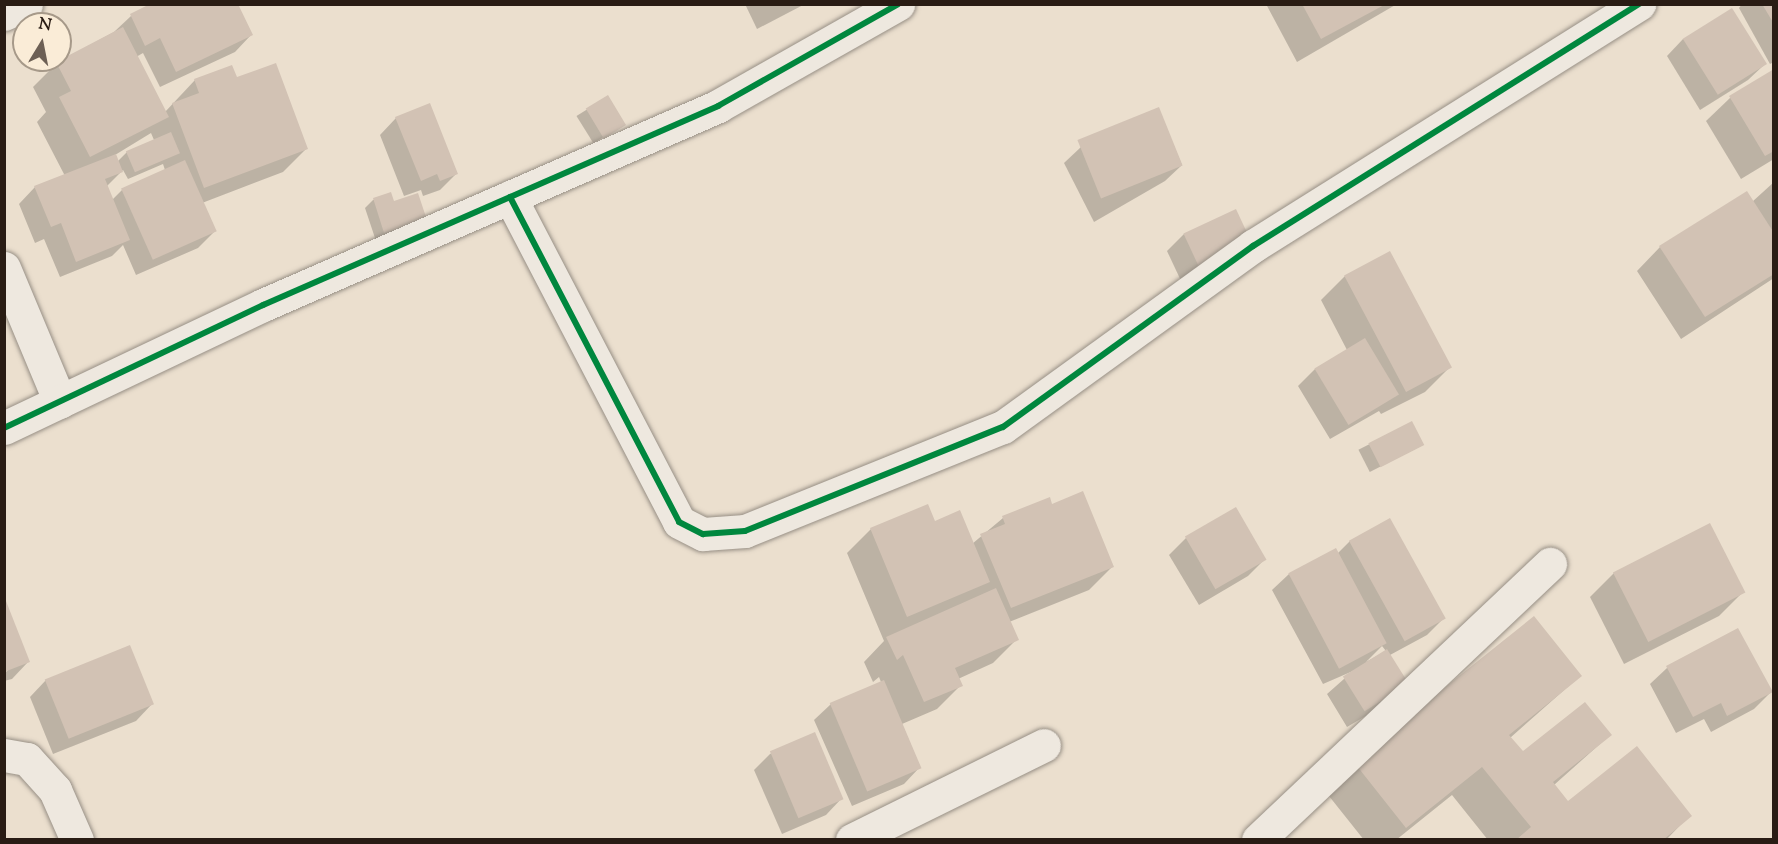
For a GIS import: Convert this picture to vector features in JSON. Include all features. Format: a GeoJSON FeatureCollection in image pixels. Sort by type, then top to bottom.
{"type":"FeatureCollection","features":[{"type":"Feature","properties":{"kind":"street"},"geometry":{"type":"LineString","coordinates":[[4,14],[26,4]]}},
{"type":"Feature","properties":{"kind":"street"},"geometry":{"type":"LineString","coordinates":[[4,428],[263,305],[718,106],[898,4]]}},
{"type":"Feature","properties":{"kind":"street"},"geometry":{"type":"LineString","coordinates":[[510,197],[679,522],[702,534],[745,531],[1003,427],[1253,246],[1639,4]]}},
{"type":"Feature","properties":{"kind":"street"},"geometry":{"type":"LineString","coordinates":[[4,268],[60,402]]}},
{"type":"Feature","properties":{"kind":"street"},"geometry":{"type":"LineString","coordinates":[[1258,840],[1550,564]]}},
{"type":"Feature","properties":{"kind":"street"},"geometry":{"type":"LineString","coordinates":[[852,840],[1044,746]]}},
{"type":"Feature","properties":{"kind":"street"},"geometry":{"type":"LineString","coordinates":[[4,755],[27,759],[55,790],[78,840]]}},
{"type":"Feature","properties":{"kind":"building"},"geometry":{"type":"Polygon","coordinates":[[[150,4],[238,4],[253,35],[176,72],[160,38],[145,46],[130,14],[150,4]]]}},
{"type":"Feature","properties":{"kind":"building"},"geometry":{"type":"Polygon","coordinates":[[[1302,4],[1386,4],[1321,39],[1302,4]]]}},
{"type":"Feature","properties":{"kind":"building"},"geometry":{"type":"Polygon","coordinates":[[[1762,4],[1774,4],[1774,24],[1762,4]]]}},
{"type":"Feature","properties":{"kind":"building"},"geometry":{"type":"Polygon","coordinates":[[[1732,8],[1767,64],[1718,95],[1683,39],[1732,8]]]}},
{"type":"Feature","properties":{"kind":"building"},"geometry":{"type":"Polygon","coordinates":[[[123,27],[169,117],[90,157],[59,97],[71,91],[61,72],[72,72],[72,54],[123,27]]]}},
{"type":"Feature","properties":{"kind":"building"},"geometry":{"type":"Polygon","coordinates":[[[276,63],[308,149],[204,188],[172,103],[199,93],[194,79],[232,65],[237,77],[276,63]]]}},
{"type":"Feature","properties":{"kind":"building"},"geometry":{"type":"Polygon","coordinates":[[[1774,69],[1774,151],[1765,156],[1729,96],[1774,69]]]}},
{"type":"Feature","properties":{"kind":"building"},"geometry":{"type":"Polygon","coordinates":[[[608,95],[626,125],[604,138],[586,108],[608,95]]]}},
{"type":"Feature","properties":{"kind":"building"},"geometry":{"type":"Polygon","coordinates":[[[430,103],[458,174],[440,181],[437,174],[421,181],[395,117],[430,103]]]}},
{"type":"Feature","properties":{"kind":"building"},"geometry":{"type":"Polygon","coordinates":[[[1159,107],[1183,165],[1101,198],[1077,140],[1159,107]]]}},
{"type":"Feature","properties":{"kind":"building"},"geometry":{"type":"Polygon","coordinates":[[[171,132],[180,153],[135,172],[126,151],[171,132]]]}},
{"type":"Feature","properties":{"kind":"building"},"geometry":{"type":"Polygon","coordinates":[[[116,154],[123,172],[105,179],[130,240],[76,262],[61,223],[51,227],[34,186],[116,154]]]}},
{"type":"Feature","properties":{"kind":"building"},"geometry":{"type":"Polygon","coordinates":[[[185,160],[217,231],[153,260],[121,188],[185,160]]]}},
{"type":"Feature","properties":{"kind":"building"},"geometry":{"type":"Polygon","coordinates":[[[1747,191],[1774,233],[1774,274],[1705,317],[1659,246],[1747,191]]]}},
{"type":"Feature","properties":{"kind":"building"},"geometry":{"type":"Polygon","coordinates":[[[391,192],[394,201],[418,193],[427,220],[384,233],[373,198],[391,192]]]}},
{"type":"Feature","properties":{"kind":"building"},"geometry":{"type":"Polygon","coordinates":[[[1236,209],[1253,246],[1201,271],[1183,234],[1236,209]]]}},
{"type":"Feature","properties":{"kind":"building"},"geometry":{"type":"Polygon","coordinates":[[[1390,251],[1452,368],[1406,392],[1344,275],[1390,251]]]}},
{"type":"Feature","properties":{"kind":"building"},"geometry":{"type":"Polygon","coordinates":[[[1365,338],[1399,395],[1348,425],[1314,368],[1365,338]]]}},
{"type":"Feature","properties":{"kind":"building"},"geometry":{"type":"Polygon","coordinates":[[[1412,421],[1424,445],[1381,467],[1368,443],[1412,421]]]}},
{"type":"Feature","properties":{"kind":"building"},"geometry":{"type":"Polygon","coordinates":[[[1083,491],[1114,567],[1011,608],[980,534],[1005,524],[1002,516],[1050,497],[1052,504],[1083,491]]]}},
{"type":"Feature","properties":{"kind":"building"},"geometry":{"type":"Polygon","coordinates":[[[928,504],[935,521],[960,510],[990,582],[907,617],[870,528],[928,504]]]}},
{"type":"Feature","properties":{"kind":"building"},"geometry":{"type":"Polygon","coordinates":[[[1236,507],[1266,560],[1215,589],[1185,536],[1236,507]]]}},
{"type":"Feature","properties":{"kind":"building"},"geometry":{"type":"Polygon","coordinates":[[[1390,518],[1446,619],[1405,641],[1349,541],[1390,518]]]}},
{"type":"Feature","properties":{"kind":"building"},"geometry":{"type":"Polygon","coordinates":[[[1710,523],[1745,592],[1648,642],[1613,572],[1710,523]]]}},
{"type":"Feature","properties":{"kind":"building"},"geometry":{"type":"Polygon","coordinates":[[[1336,548],[1387,643],[1339,669],[1288,573],[1336,548]]]}},
{"type":"Feature","properties":{"kind":"building"},"geometry":{"type":"Polygon","coordinates":[[[996,588],[1019,640],[955,668],[963,686],[924,702],[903,655],[897,660],[886,637],[996,588]]]}},
{"type":"Feature","properties":{"kind":"building"},"geometry":{"type":"Polygon","coordinates":[[[6,601],[30,662],[4,672],[4,602],[6,601]]]}},
{"type":"Feature","properties":{"kind":"building"},"geometry":{"type":"Polygon","coordinates":[[[1534,616],[1582,676],[1509,735],[1523,751],[1585,702],[1612,735],[1553,782],[1568,801],[1637,746],[1692,816],[1663,840],[1516,840],[1531,827],[1482,767],[1406,828],[1353,761],[1534,616]]]}},
{"type":"Feature","properties":{"kind":"building"},"geometry":{"type":"Polygon","coordinates":[[[1738,628],[1773,692],[1727,716],[1721,703],[1693,717],[1666,666],[1738,628]]]}},
{"type":"Feature","properties":{"kind":"building"},"geometry":{"type":"Polygon","coordinates":[[[130,645],[154,704],[69,739],[45,679],[130,645]]]}},
{"type":"Feature","properties":{"kind":"building"},"geometry":{"type":"Polygon","coordinates":[[[1387,649],[1409,684],[1365,711],[1343,677],[1387,649]]]}},
{"type":"Feature","properties":{"kind":"building"},"geometry":{"type":"Polygon","coordinates":[[[884,680],[922,768],[867,791],[830,703],[884,680]]]}},
{"type":"Feature","properties":{"kind":"building"},"geometry":{"type":"Polygon","coordinates":[[[815,732],[844,799],[798,818],[770,751],[815,732]]]}},
{"type":"Feature","properties":{"kind":"cycle path"},"geometry":{"type":"LineString","coordinates":[[4,428],[263,305],[718,106],[898,4]]}},
{"type":"Feature","properties":{"kind":"cycle path"},"geometry":{"type":"LineString","coordinates":[[510,197],[679,522],[703,534],[745,531],[1003,427],[1253,246],[1639,4]]}}]}
